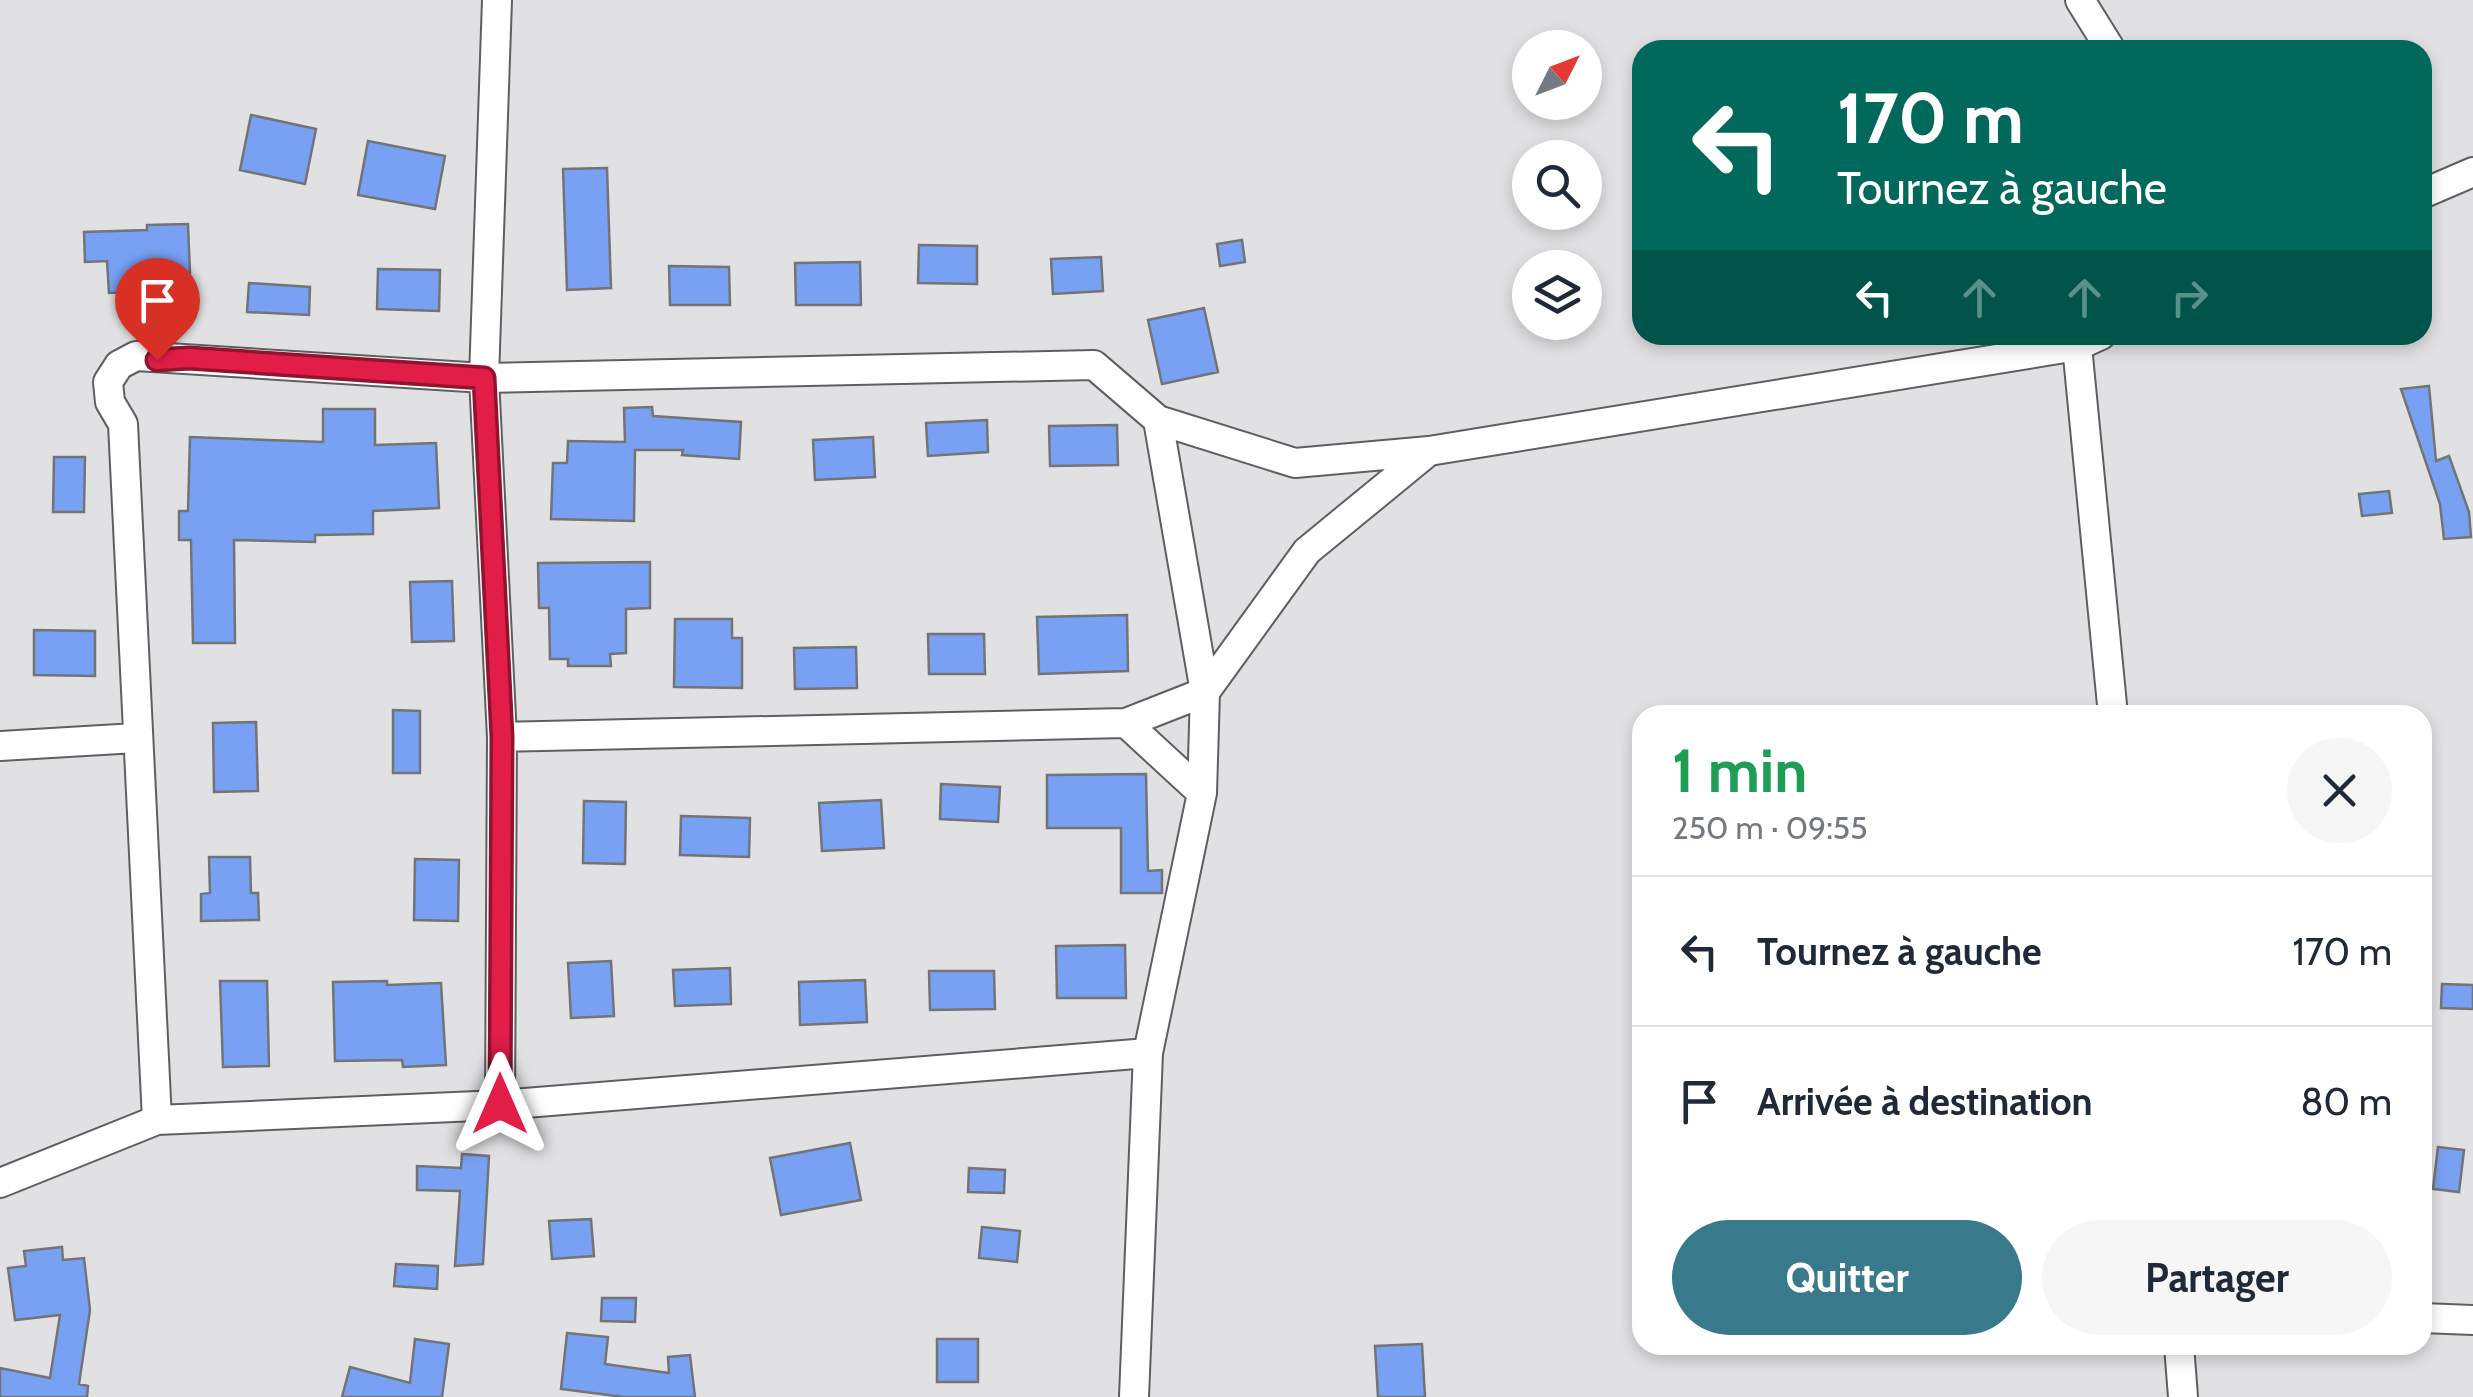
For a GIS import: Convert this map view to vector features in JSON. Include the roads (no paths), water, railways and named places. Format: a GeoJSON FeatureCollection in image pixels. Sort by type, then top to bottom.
{"type":"FeatureCollection","features":[{"type":"Feature","properties":{"kind":"street"},"geometry":{"type":"LineString","coordinates":[[498,0],[484,378],[502,737],[500,1104]]}},
{"type":"Feature","properties":{"kind":"street"},"geometry":{"type":"LineString","coordinates":[[2080,0],[2105,40]]}},
{"type":"Feature","properties":{"kind":"street"},"geometry":{"type":"LineString","coordinates":[[2432,190],[2473,172]]}},
{"type":"Feature","properties":{"kind":"street"},"geometry":{"type":"LineString","coordinates":[[157,1120],[123,424],[110,402],[108,382],[120,365],[136,356],[484,378],[1094,365],[1158,420],[1295,463],[1429,451],[2059,345]]}},
{"type":"Feature","properties":{"kind":"street"},"geometry":{"type":"LineString","coordinates":[[2089,345],[2111,705]]}},
{"type":"Feature","properties":{"kind":"street"},"geometry":{"type":"LineString","coordinates":[[1134,1397],[1148,1053],[1202,793],[1206,692],[1158,420]]}},
{"type":"Feature","properties":{"kind":"street"},"geometry":{"type":"LineString","coordinates":[[502,737],[1126,723],[1206,692],[1308,551],[1429,451]]}},
{"type":"Feature","properties":{"kind":"street"},"geometry":{"type":"LineString","coordinates":[[1126,723],[1202,793]]}},
{"type":"Feature","properties":{"kind":"street"},"geometry":{"type":"LineString","coordinates":[[0,746],[136,738]]}},
{"type":"Feature","properties":{"kind":"street"},"geometry":{"type":"LineString","coordinates":[[0,1182],[157,1120],[500,1104],[1148,1053]]}},
{"type":"Feature","properties":{"kind":"street"},"geometry":{"type":"LineString","coordinates":[[2432,1318],[2473,1320]]}},
{"type":"Feature","properties":{"kind":"street"},"geometry":{"type":"LineString","coordinates":[[2179,1355],[2183,1397]]}}]}
